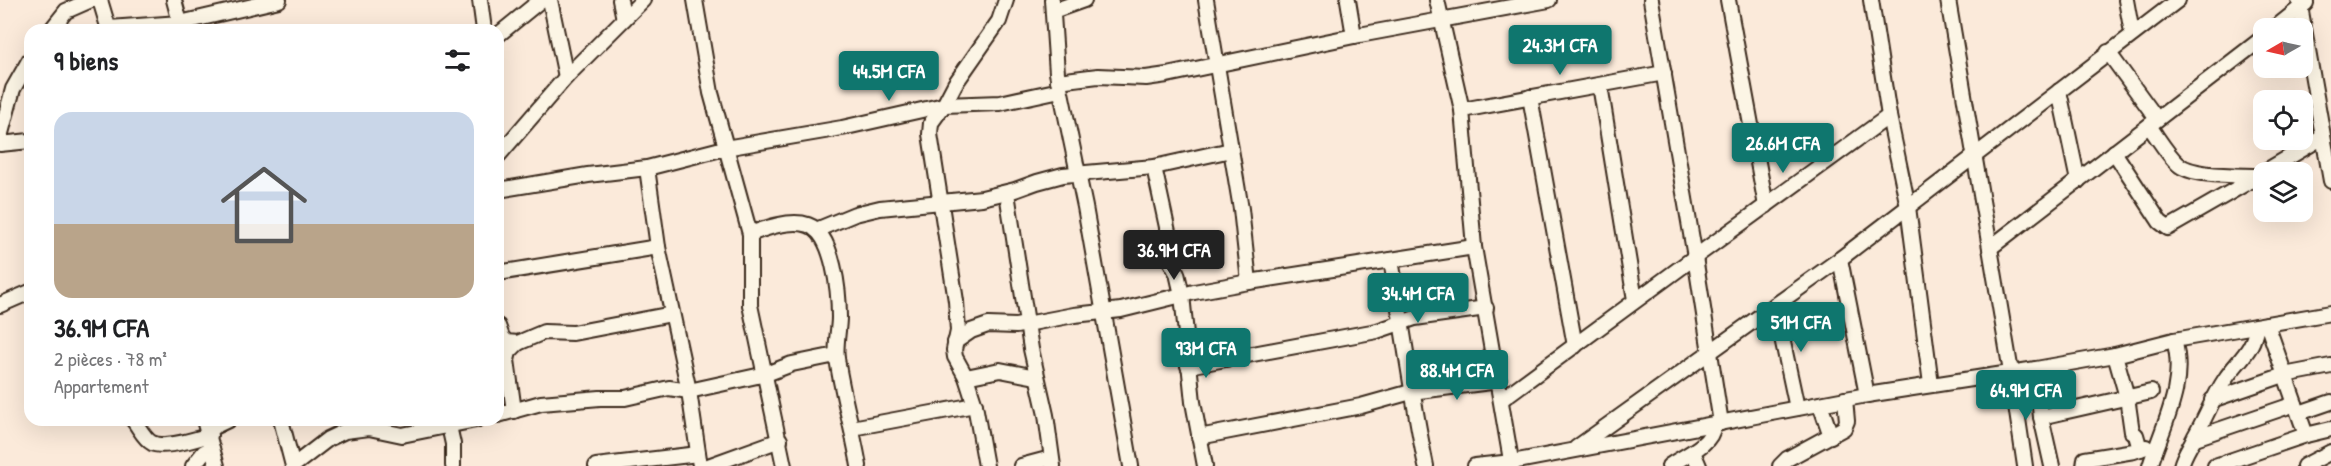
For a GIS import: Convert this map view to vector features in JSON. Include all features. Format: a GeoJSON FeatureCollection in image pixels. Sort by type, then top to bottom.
{"type":"FeatureCollection","features":[{"type":"Feature","properties":{"kind":"street"},"geometry":{"type":"LineString","coordinates":[[56,24],[66,11],[91,0]]}},
{"type":"Feature","properties":{"kind":"street"},"geometry":{"type":"LineString","coordinates":[[100,0],[107,24]]}},
{"type":"Feature","properties":{"kind":"street"},"geometry":{"type":"LineString","coordinates":[[174,0],[180,24]]}},
{"type":"Feature","properties":{"kind":"street"},"geometry":{"type":"LineString","coordinates":[[189,24],[279,0]]}},
{"type":"Feature","properties":{"kind":"street"},"geometry":{"type":"LineString","coordinates":[[480,0],[483,24]]}},
{"type":"Feature","properties":{"kind":"street"},"geometry":{"type":"LineString","coordinates":[[504,30],[541,0]]}},
{"type":"Feature","properties":{"kind":"street"},"geometry":{"type":"LineString","coordinates":[[550,0],[566,77]]}},
{"type":"Feature","properties":{"kind":"street"},"geometry":{"type":"LineString","coordinates":[[620,0],[624,19]]}},
{"type":"Feature","properties":{"kind":"street"},"geometry":{"type":"LineString","coordinates":[[504,149],[566,77],[643,0]]}},
{"type":"Feature","properties":{"kind":"street"},"geometry":{"type":"LineString","coordinates":[[695,0],[711,93],[750,234],[750,305],[784,466]]}},
{"type":"Feature","properties":{"kind":"street"},"geometry":{"type":"LineString","coordinates":[[986,466],[975,405],[966,377],[956,357],[955,342],[958,332],[956,301],[930,134],[931,123],[955,84],[994,30],[1006,0]]}},
{"type":"Feature","properties":{"kind":"street"},"geometry":{"type":"LineString","coordinates":[[1084,0],[1053,5],[1059,86],[1078,172],[1131,466]]}},
{"type":"Feature","properties":{"kind":"street"},"geometry":{"type":"LineString","coordinates":[[1206,0],[1241,209],[1249,282]]}},
{"type":"Feature","properties":{"kind":"street"},"geometry":{"type":"LineString","coordinates":[[1348,0],[1354,36]]}},
{"type":"Feature","properties":{"kind":"street"},"geometry":{"type":"LineString","coordinates":[[1437,0],[1462,110],[1474,247],[1512,464]]}},
{"type":"Feature","properties":{"kind":"street"},"geometry":{"type":"LineString","coordinates":[[504,189],[647,168],[725,148],[842,128],[944,105],[1000,103],[1059,86],[1108,76],[1146,78],[1442,20],[1515,3],[1549,0]]}},
{"type":"Feature","properties":{"kind":"street"},"geometry":{"type":"LineString","coordinates":[[1651,0],[1710,352],[1717,424],[1711,436],[1694,452],[1670,466]]}},
{"type":"Feature","properties":{"kind":"street"},"geometry":{"type":"LineString","coordinates":[[1728,0],[1766,206]]}},
{"type":"Feature","properties":{"kind":"street"},"geometry":{"type":"LineString","coordinates":[[1870,0],[1889,116],[1908,207],[1931,384]]}},
{"type":"Feature","properties":{"kind":"street"},"geometry":{"type":"LineString","coordinates":[[1948,0],[2025,466]]}},
{"type":"Feature","properties":{"kind":"street"},"geometry":{"type":"LineString","coordinates":[[2126,0],[2132,33]]}},
{"type":"Feature","properties":{"kind":"street"},"geometry":{"type":"LineString","coordinates":[[1571,451],[1840,258],[2178,0]]}},
{"type":"Feature","properties":{"kind":"street"},"geometry":{"type":"LineString","coordinates":[[2286,18],[2303,3]]}},
{"type":"Feature","properties":{"kind":"street"},"geometry":{"type":"LineString","coordinates":[[2303,3],[2331,178]]}},
{"type":"Feature","properties":{"kind":"street"},"geometry":{"type":"LineString","coordinates":[[1990,248],[2253,46]]}},
{"type":"Feature","properties":{"kind":"street"},"geometry":{"type":"LineString","coordinates":[[2109,52],[2177,164],[2196,171],[2253,174]]}},
{"type":"Feature","properties":{"kind":"street"},"geometry":{"type":"LineString","coordinates":[[0,137],[13,89],[24,70]]}},
{"type":"Feature","properties":{"kind":"street"},"geometry":{"type":"LineString","coordinates":[[1462,110],[1664,73]]}},
{"type":"Feature","properties":{"kind":"street"},"geometry":{"type":"LineString","coordinates":[[1600,85],[1635,300]]}},
{"type":"Feature","properties":{"kind":"street"},"geometry":{"type":"LineString","coordinates":[[2059,91],[2078,181]]}},
{"type":"Feature","properties":{"kind":"street"},"geometry":{"type":"LineString","coordinates":[[1530,97],[1575,346]]}},
{"type":"Feature","properties":{"kind":"street"},"geometry":{"type":"LineString","coordinates":[[1502,399],[1889,116]]}},
{"type":"Feature","properties":{"kind":"street"},"geometry":{"type":"LineString","coordinates":[[2281,162],[2323,136]]}},
{"type":"Feature","properties":{"kind":"street"},"geometry":{"type":"LineString","coordinates":[[0,144],[24,142]]}},
{"type":"Feature","properties":{"kind":"street"},"geometry":{"type":"LineString","coordinates":[[816,230],[864,212],[939,201],[981,198],[1007,193],[1037,182],[1078,172],[1154,167],[1231,150]]}},
{"type":"Feature","properties":{"kind":"street"},"geometry":{"type":"LineString","coordinates":[[2114,152],[2160,222],[2169,228],[2173,228],[2253,179]]}},
{"type":"Feature","properties":{"kind":"street"},"geometry":{"type":"LineString","coordinates":[[1154,167],[1170,241],[1167,255],[1176,270],[1182,295],[1188,366],[1205,466]]}},
{"type":"Feature","properties":{"kind":"street"},"geometry":{"type":"LineString","coordinates":[[597,466],[645,459],[699,460],[688,391],[658,247],[647,168]]}},
{"type":"Feature","properties":{"kind":"street"},"geometry":{"type":"LineString","coordinates":[[1007,193],[1027,324],[1036,377],[1046,415],[1052,462],[1021,466]]}},
{"type":"Feature","properties":{"kind":"street"},"geometry":{"type":"LineString","coordinates":[[750,234],[764,229],[798,224],[808,225],[823,237],[830,255],[838,293],[836,355],[859,466]]}},
{"type":"Feature","properties":{"kind":"street"},"geometry":{"type":"LineString","coordinates":[[504,272],[658,247]]}},
{"type":"Feature","properties":{"kind":"street"},"geometry":{"type":"LineString","coordinates":[[955,342],[980,327],[1027,324],[1103,312],[1249,282],[1474,247]]}},
{"type":"Feature","properties":{"kind":"street"},"geometry":{"type":"LineString","coordinates":[[1840,258],[1867,395]]}},
{"type":"Feature","properties":{"kind":"street"},"geometry":{"type":"LineString","coordinates":[[1391,260],[1411,392],[1426,466]]}},
{"type":"Feature","properties":{"kind":"street"},"geometry":{"type":"LineString","coordinates":[[0,305],[24,295]]}},
{"type":"Feature","properties":{"kind":"street"},"geometry":{"type":"LineString","coordinates":[[1775,305],[1797,408]]}},
{"type":"Feature","properties":{"kind":"street"},"geometry":{"type":"LineString","coordinates":[[1188,366],[1377,332],[1415,318],[1486,308]]}},
{"type":"Feature","properties":{"kind":"street"},"geometry":{"type":"LineString","coordinates":[[1475,466],[1512,464],[1845,399],[2036,369],[2115,355],[2174,340],[2331,313]]}},
{"type":"Feature","properties":{"kind":"street"},"geometry":{"type":"LineString","coordinates":[[514,411],[507,360],[510,352],[518,344],[544,332],[573,333],[672,314]]}},
{"type":"Feature","properties":{"kind":"street"},"geometry":{"type":"LineString","coordinates":[[2262,325],[2284,375],[2306,435]]}},
{"type":"Feature","properties":{"kind":"street"},"geometry":{"type":"LineString","coordinates":[[2181,466],[2184,453],[2195,438],[2212,400],[2253,343],[2262,325]]}},
{"type":"Feature","properties":{"kind":"street"},"geometry":{"type":"LineString","coordinates":[[504,339],[507,342],[518,344]]}},
{"type":"Feature","properties":{"kind":"street"},"geometry":{"type":"LineString","coordinates":[[2150,466],[2176,392],[2178,357],[2174,340]]}},
{"type":"Feature","properties":{"kind":"street"},"geometry":{"type":"LineString","coordinates":[[504,414],[541,403],[625,398],[662,389],[688,391],[766,374],[792,364],[836,355]]}},
{"type":"Feature","properties":{"kind":"street"},"geometry":{"type":"LineString","coordinates":[[2115,355],[2127,397],[2133,432],[2140,449]]}},
{"type":"Feature","properties":{"kind":"street"},"geometry":{"type":"LineString","coordinates":[[2212,400],[2284,375],[2331,366]]}},
{"type":"Feature","properties":{"kind":"street"},"geometry":{"type":"LineString","coordinates":[[2036,369],[2041,417],[2052,466]]}},
{"type":"Feature","properties":{"kind":"street"},"geometry":{"type":"LineString","coordinates":[[966,377],[1000,370],[1036,377]]}},
{"type":"Feature","properties":{"kind":"street"},"geometry":{"type":"LineString","coordinates":[[1199,437],[1361,406],[1411,392],[1499,381]]}},
{"type":"Feature","properties":{"kind":"street"},"geometry":{"type":"LineString","coordinates":[[2041,417],[2151,392]]}},
{"type":"Feature","properties":{"kind":"street"},"geometry":{"type":"LineString","coordinates":[[1780,466],[1787,459],[1797,460],[1844,428],[1847,421],[1845,399]]}},
{"type":"Feature","properties":{"kind":"street"},"geometry":{"type":"LineString","coordinates":[[2195,438],[2297,409],[2331,402]]}},
{"type":"Feature","properties":{"kind":"street"},"geometry":{"type":"LineString","coordinates":[[1820,404],[1831,436]]}},
{"type":"Feature","properties":{"kind":"street"},"geometry":{"type":"LineString","coordinates":[[852,428],[975,405]]}},
{"type":"Feature","properties":{"kind":"street"},"geometry":{"type":"LineString","coordinates":[[138,426],[150,442],[156,444],[188,442],[208,434]]}},
{"type":"Feature","properties":{"kind":"street"},"geometry":{"type":"LineString","coordinates":[[283,426],[293,466],[328,439],[345,431],[369,428],[402,435],[441,426]]}},
{"type":"Feature","properties":{"kind":"street"},"geometry":{"type":"LineString","coordinates":[[453,466],[454,426]]}},
{"type":"Feature","properties":{"kind":"street"},"geometry":{"type":"LineString","coordinates":[[2215,466],[2306,435],[2331,429]]}},
{"type":"Feature","properties":{"kind":"street"},"geometry":{"type":"LineString","coordinates":[[193,466],[204,452],[208,434]]}},
{"type":"Feature","properties":{"kind":"street"},"geometry":{"type":"LineString","coordinates":[[208,434],[217,466]]}},
{"type":"Feature","properties":{"kind":"street"},"geometry":{"type":"LineString","coordinates":[[708,466],[780,441]]}},
{"type":"Feature","properties":{"kind":"street"},"geometry":{"type":"LineString","coordinates":[[2084,466],[2085,459],[2156,446]]}},
{"type":"Feature","properties":{"kind":"street"},"geometry":{"type":"LineString","coordinates":[[1694,452],[1699,466]]}},
{"type":"Feature","properties":{"kind":"street"},"geometry":{"type":"LineString","coordinates":[[2307,466],[2331,452]]}}]}
